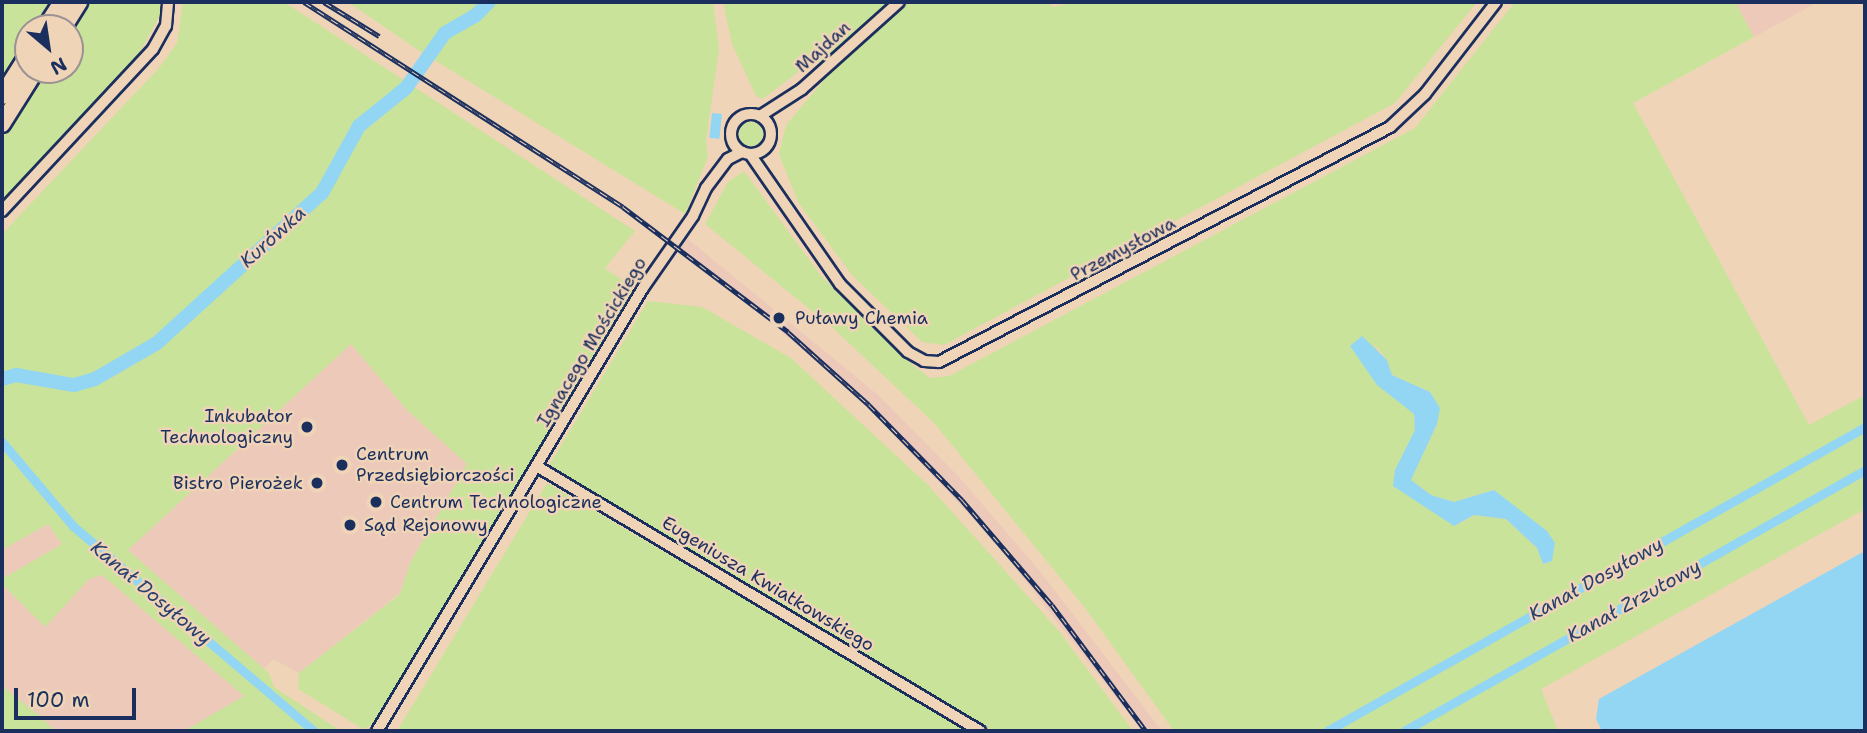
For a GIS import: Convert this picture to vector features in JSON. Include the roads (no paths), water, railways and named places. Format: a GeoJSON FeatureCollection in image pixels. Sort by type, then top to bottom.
{"type":"FeatureCollection","features":[{"type":"Feature","properties":{"kind":"highway"},"geometry":{"type":"LineString","coordinates":[[2,124],[27,84]]}},
{"type":"Feature","properties":{"kind":"highway"},"geometry":{"type":"LineString","coordinates":[[2,96],[6,86]]}},
{"type":"Feature","properties":{"kind":"street"},"geometry":{"type":"LineString","coordinates":[[2,211],[153,49],[166,26],[168,2]]}},
{"type":"Feature","properties":{"kind":"street","name":"Majdan"},"geometry":{"type":"LineString","coordinates":[[771,130],[778,115],[802,89],[899,2]]}},
{"type":"Feature","properties":{"kind":"street","name":"Przemysłowa"},"geometry":{"type":"LineString","coordinates":[[746,153],[840,284],[908,352],[939,362],[1390,127],[1425,94],[1496,2]]}},
{"type":"Feature","properties":{"kind":"street","name":"Majdan"},"geometry":{"type":"LineString","coordinates":[[760,116],[802,89]]}},
{"type":"Feature","properties":{"kind":"street"},"geometry":{"type":"LineString","coordinates":[[760,116],[771,130],[766,147],[746,153],[732,140],[733,125],[740,118],[760,116]]}},
{"type":"Feature","properties":{"kind":"street","name":"Ignacego Mościckiego"},"geometry":{"type":"LineString","coordinates":[[706,188],[708,172],[732,140]]}},
{"type":"Feature","properties":{"kind":"street","name":"Przemysłowa"},"geometry":{"type":"LineString","coordinates":[[766,147],[776,192]]}},
{"type":"Feature","properties":{"kind":"street","name":"Ignacego Mościckiego"},"geometry":{"type":"LineString","coordinates":[[377,731],[643,288],[693,216],[706,188],[729,158],[746,153]]}},
{"type":"Feature","properties":{"kind":"street","name":"Eugeniusza Kwiatkowskiego"},"geometry":{"type":"LineString","coordinates":[[537,467],[980,731]]}},
{"type":"Feature","properties":{"kind":"water"},"geometry":{"type":"Polygon","coordinates":[[[712,113],[722,114],[719,139],[709,138],[712,113]]]}},
{"type":"Feature","properties":{"kind":"water"},"geometry":{"type":"Polygon","coordinates":[[[1362,336],[1387,360],[1392,375],[1430,392],[1440,408],[1437,424],[1411,480],[1431,495],[1454,502],[1494,490],[1547,531],[1555,543],[1552,561],[1543,564],[1537,548],[1506,519],[1474,515],[1454,526],[1393,486],[1395,470],[1415,430],[1414,414],[1377,385],[1350,346],[1362,336]]]}},
{"type":"Feature","properties":{"kind":"water"},"geometry":{"type":"Polygon","coordinates":[[[1865,553],[1865,731],[1602,731],[1596,719],[1599,699],[1865,553]]]}},
{"type":"Feature","properties":{"kind":"waterway","name":"Kurówka"},"geometry":{"type":"LineString","coordinates":[[2,379],[16,375],[74,385],[95,379],[157,343],[322,193],[359,126],[406,88],[445,33],[475,16],[489,2]]}},
{"type":"Feature","properties":{"kind":"waterway","name":"Kanał Dosyłowy"},"geometry":{"type":"LineString","coordinates":[[1327,731],[1865,427]]}},
{"type":"Feature","properties":{"kind":"waterway","name":"Kanał Dosyłowy"},"geometry":{"type":"LineString","coordinates":[[2,442],[73,526],[314,731]]}},
{"type":"Feature","properties":{"kind":"waterway","name":"Kanał Zrzutowy"},"geometry":{"type":"LineString","coordinates":[[1404,731],[1865,470]]}},
{"type":"Feature","properties":{"kind":"railway"},"geometry":{"type":"LineString","coordinates":[[304,2],[623,207],[788,332],[869,405],[962,500],[1052,605],[1146,731]]}},
{"type":"Feature","properties":{"kind":"railway"},"geometry":{"type":"LineString","coordinates":[[324,2],[379,36]]}},
{"type":"Feature","properties":{"kind":"place","name":"Puławy Chemia"},"geometry":{"type":"Point","coordinates":[779,318]}},
{"type":"Feature","properties":{"kind":"place","name":"Inkubator Technologiczny"},"geometry":{"type":"Point","coordinates":[307,427]}},
{"type":"Feature","properties":{"kind":"place","name":"Centrum Przedsiębiorczości"},"geometry":{"type":"Point","coordinates":[342,465]}},
{"type":"Feature","properties":{"kind":"place","name":"Bistro Pierożek"},"geometry":{"type":"Point","coordinates":[317,483]}},
{"type":"Feature","properties":{"kind":"place","name":"Centrum Technologiczne"},"geometry":{"type":"Point","coordinates":[376,502]}},
{"type":"Feature","properties":{"kind":"place","name":"Sąd Rejonowy"},"geometry":{"type":"Point","coordinates":[350,525]}}]}
